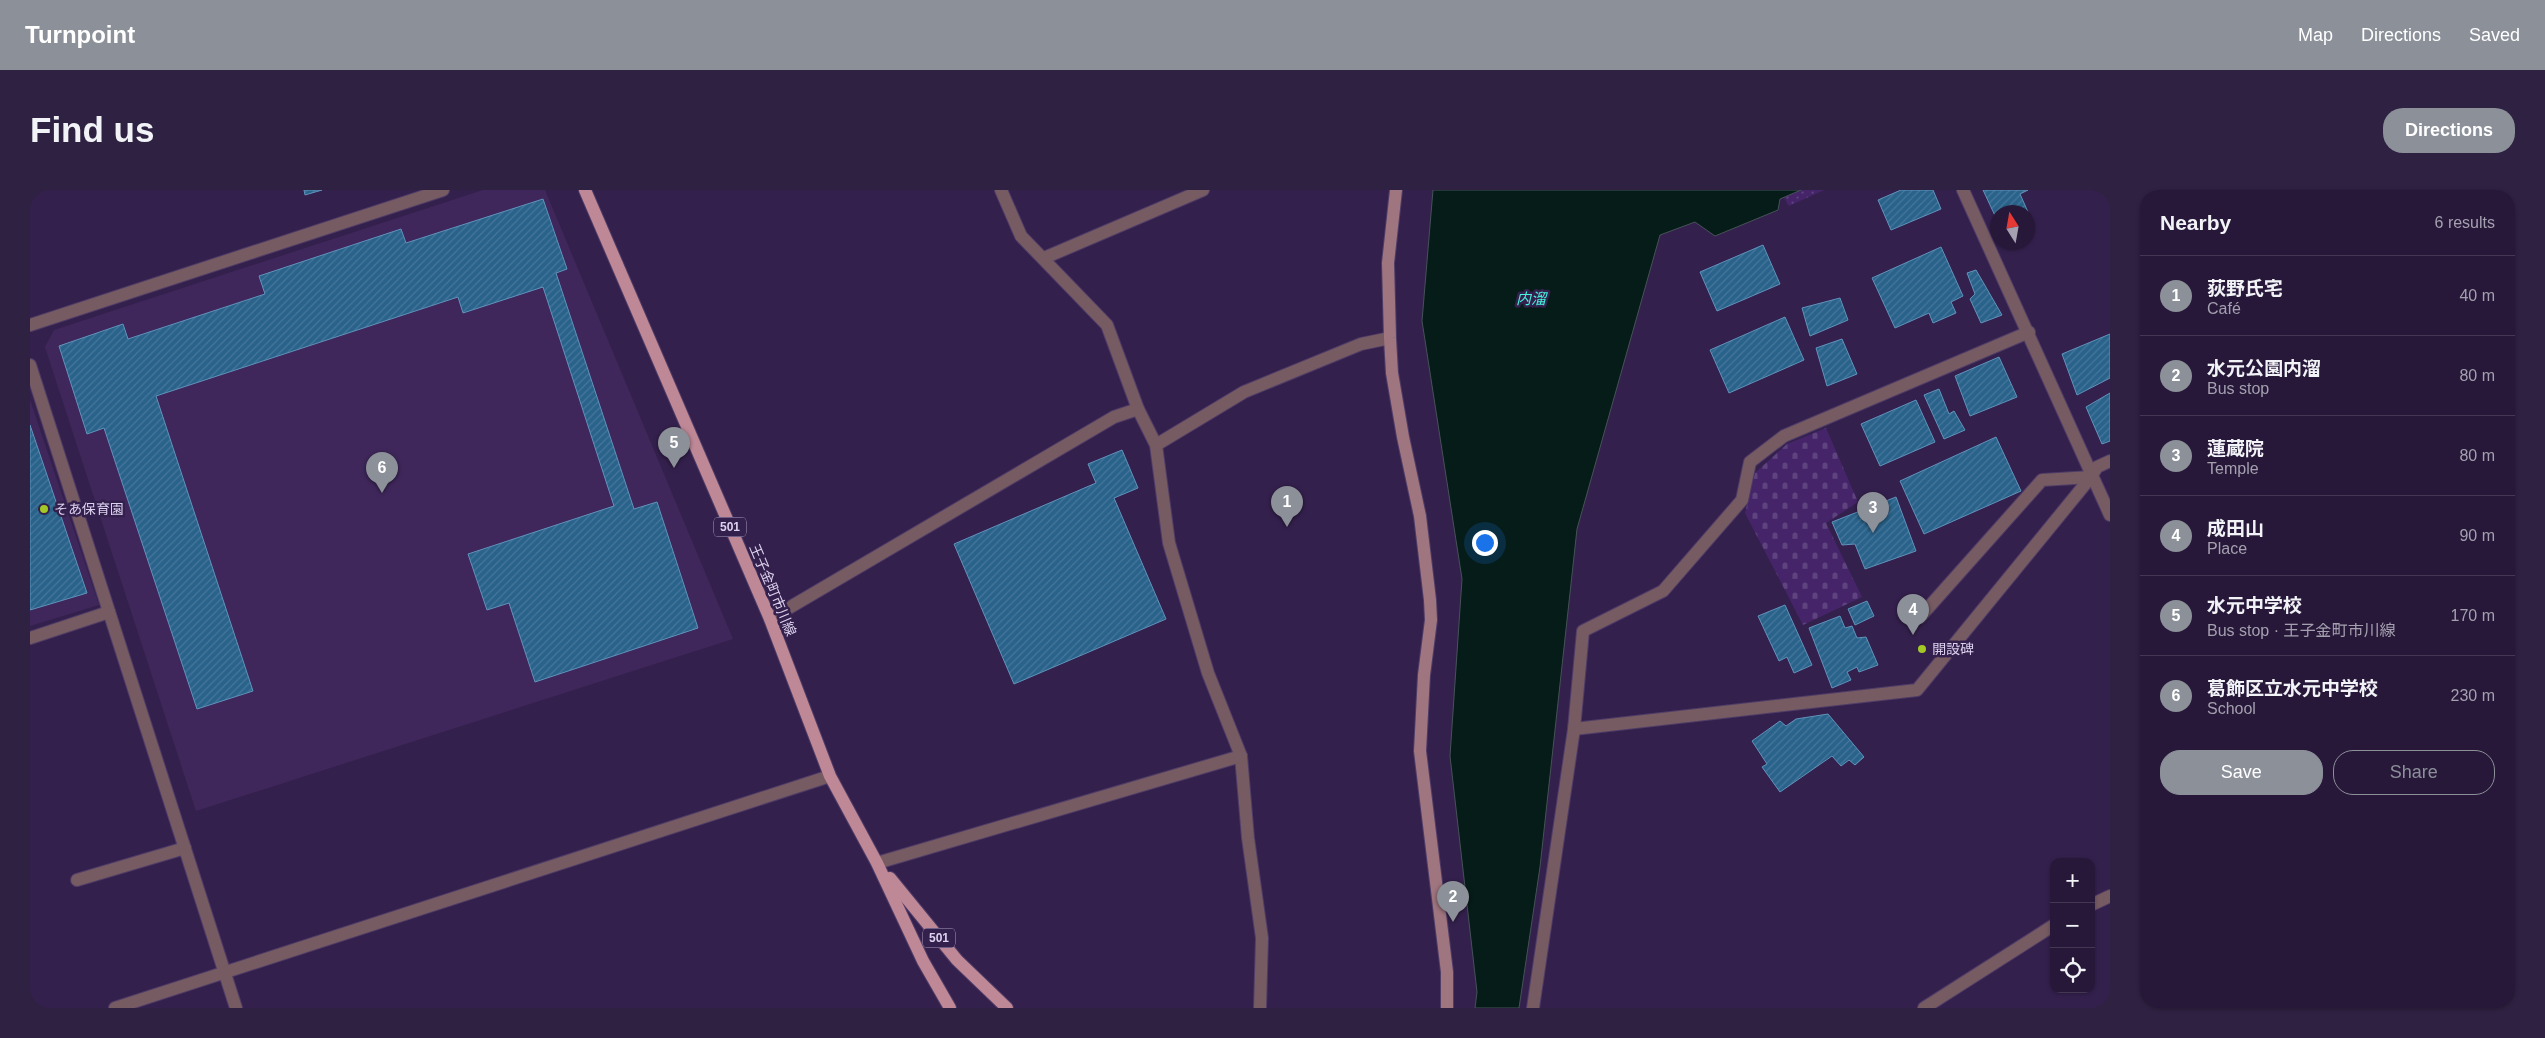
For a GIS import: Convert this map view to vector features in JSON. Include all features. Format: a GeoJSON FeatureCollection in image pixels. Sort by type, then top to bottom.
{"type":"FeatureCollection","features":[{"type":"Feature","properties":{"kind":"main road","name":"王子金町市川線"},"geometry":{"type":"LineString","coordinates":[[585,190],[770,619],[830,776],[877,863],[923,961],[950,1008]]}},
{"type":"Feature","properties":{"kind":"main road","name":"王子金町市川線"},"geometry":{"type":"LineString","coordinates":[[877,863],[957,960],[1007,1008]]}},
{"type":"Feature","properties":{"kind":"street"},"geometry":{"type":"LineString","coordinates":[[30,325],[443,190]]}},
{"type":"Feature","properties":{"kind":"street"},"geometry":{"type":"LineString","coordinates":[[1001,190],[1021,236],[1107,325],[1138,409],[1156,445],[1169,543],[1208,673],[1242,756],[1248,838],[1262,938],[1260,1008]]}},
{"type":"Feature","properties":{"kind":"street"},"geometry":{"type":"LineString","coordinates":[[1044,258],[1203,190]]}},
{"type":"Feature","properties":{"kind":"street"},"geometry":{"type":"LineString","coordinates":[[1396,190],[1388,263],[1392,372],[1403,437],[1420,516],[1430,600],[1431,620],[1424,675],[1420,751],[1447,972],[1447,1008]]}},
{"type":"Feature","properties":{"kind":"street"},"geometry":{"type":"LineString","coordinates":[[1963,190],[2029,332],[2091,477],[2110,515]]}},
{"type":"Feature","properties":{"kind":"street"},"geometry":{"type":"LineString","coordinates":[[1533,1008],[1574,729],[1583,631],[1664,591],[1742,500],[1750,462],[1784,436],[2029,332]]}},
{"type":"Feature","properties":{"kind":"street"},"geometry":{"type":"LineString","coordinates":[[1156,445],[1244,392],[1361,344],[1390,338]]}},
{"type":"Feature","properties":{"kind":"street"},"geometry":{"type":"LineString","coordinates":[[30,365],[236,1008]]}},
{"type":"Feature","properties":{"kind":"street"},"geometry":{"type":"LineString","coordinates":[[770,619],[1114,417],[1138,409]]}},
{"type":"Feature","properties":{"kind":"street"},"geometry":{"type":"LineString","coordinates":[[1574,729],[1917,690],[2091,477],[2096,467],[2110,461]]}},
{"type":"Feature","properties":{"kind":"street"},"geometry":{"type":"LineString","coordinates":[[1920,617],[2042,480],[2091,477]]}},
{"type":"Feature","properties":{"kind":"street"},"geometry":{"type":"LineString","coordinates":[[30,638],[109,612]]}},
{"type":"Feature","properties":{"kind":"street"},"geometry":{"type":"LineString","coordinates":[[877,863],[1242,756]]}},
{"type":"Feature","properties":{"kind":"street"},"geometry":{"type":"LineString","coordinates":[[115,1008],[830,776]]}},
{"type":"Feature","properties":{"kind":"street"},"geometry":{"type":"LineString","coordinates":[[78,880],[185,848]]}},
{"type":"Feature","properties":{"kind":"street"},"geometry":{"type":"LineString","coordinates":[[2095,903],[2110,896]]}},
{"type":"Feature","properties":{"kind":"street"},"geometry":{"type":"LineString","coordinates":[[1924,1008],[2050,928]]}},
{"type":"Feature","properties":{"kind":"shaded area"},"geometry":{"type":"Polygon","coordinates":[[[483,190],[545,190],[733,639],[196,811],[45,347],[54,330],[483,190]]]}},
{"type":"Feature","properties":{"kind":"shaded area","name":"そあ保育園"},"geometry":{"type":"Polygon","coordinates":[[[30,400],[99,605],[30,626],[30,400]]]}},
{"type":"Feature","properties":{"kind":"green space"},"geometry":{"type":"Polygon","coordinates":[[[1779,190],[1824,190],[1789,206],[1779,190]]]}},
{"type":"Feature","properties":{"kind":"green space"},"geometry":{"type":"Polygon","coordinates":[[[1826,428],[1858,502],[1826,523],[1862,597],[1803,625],[1745,513],[1755,473],[1787,444],[1826,428]]]}},
{"type":"Feature","properties":{"kind":"water","name":"内溜"},"geometry":{"type":"Polygon","coordinates":[[[1433,190],[1801,190],[1780,199],[1778,210],[1715,236],[1695,222],[1660,235],[1577,529],[1540,867],[1519,1008],[1475,1008],[1477,992],[1450,756],[1462,579],[1422,321],[1433,190]]]}},
{"type":"Feature","properties":{"kind":"building"},"geometry":{"type":"Polygon","coordinates":[[[304,190],[322,190],[305,195],[304,190]]]}},
{"type":"Feature","properties":{"kind":"building"},"geometry":{"type":"Polygon","coordinates":[[[1901,190],[1933,190],[1941,209],[1891,230],[1878,200],[1901,190]]]}},
{"type":"Feature","properties":{"kind":"building"},"geometry":{"type":"Polygon","coordinates":[[[1983,190],[2028,190],[2020,194],[2025,205],[1990,205],[1983,190]]]}},
{"type":"Feature","properties":{"kind":"building"},"geometry":{"type":"Polygon","coordinates":[[[543,199],[567,269],[556,273],[634,509],[657,502],[698,628],[535,682],[509,603],[487,610],[468,554],[614,506],[543,287],[463,313],[458,297],[156,396],[253,691],[197,709],[104,428],[87,434],[59,346],[123,324],[128,339],[265,294],[259,276],[401,229],[406,243],[543,199]]]}},
{"type":"Feature","properties":{"kind":"building"},"geometry":{"type":"Polygon","coordinates":[[[1763,245],[1780,284],[1717,311],[1700,272],[1763,245]]]}},
{"type":"Feature","properties":{"kind":"building"},"geometry":{"type":"Polygon","coordinates":[[[1941,247],[1963,296],[1951,302],[1956,313],[1933,323],[1929,313],[1895,328],[1872,278],[1941,247]]]}},
{"type":"Feature","properties":{"kind":"building"},"geometry":{"type":"Polygon","coordinates":[[[1976,270],[2002,315],[1981,323],[1970,299],[1975,294],[1967,273],[1976,270]]]}},
{"type":"Feature","properties":{"kind":"building"},"geometry":{"type":"Polygon","coordinates":[[[1840,298],[1848,320],[1810,336],[1802,308],[1840,298]]]}},
{"type":"Feature","properties":{"kind":"building"},"geometry":{"type":"Polygon","coordinates":[[[1785,317],[1804,360],[1729,393],[1710,350],[1785,317]]]}},
{"type":"Feature","properties":{"kind":"building"},"geometry":{"type":"Polygon","coordinates":[[[2110,334],[2110,378],[2077,395],[2062,354],[2110,334]]]}},
{"type":"Feature","properties":{"kind":"building"},"geometry":{"type":"Polygon","coordinates":[[[1842,339],[1857,374],[1827,386],[1816,348],[1842,339]]]}},
{"type":"Feature","properties":{"kind":"building"},"geometry":{"type":"Polygon","coordinates":[[[1999,357],[2017,397],[1970,416],[1955,376],[1999,357]]]}},
{"type":"Feature","properties":{"kind":"building"},"geometry":{"type":"Polygon","coordinates":[[[1939,389],[1949,414],[1954,411],[1965,430],[1944,439],[1924,395],[1939,389]]]}},
{"type":"Feature","properties":{"kind":"building"},"geometry":{"type":"Polygon","coordinates":[[[2110,393],[2110,441],[2102,444],[2086,407],[2110,393]]]}},
{"type":"Feature","properties":{"kind":"building"},"geometry":{"type":"Polygon","coordinates":[[[1916,400],[1935,442],[1880,466],[1861,424],[1916,400]]]}},
{"type":"Feature","properties":{"kind":"building","name":"そあ保育園"},"geometry":{"type":"Polygon","coordinates":[[[30,425],[87,593],[30,610],[30,425]]]}},
{"type":"Feature","properties":{"kind":"building"},"geometry":{"type":"Polygon","coordinates":[[[1996,437],[2021,491],[1924,534],[1900,481],[1996,437]]]}},
{"type":"Feature","properties":{"kind":"building"},"geometry":{"type":"Polygon","coordinates":[[[1122,450],[1138,488],[1114,498],[1166,619],[1014,684],[954,544],[1096,483],[1088,464],[1122,450]]]}},
{"type":"Feature","properties":{"kind":"building"},"geometry":{"type":"Polygon","coordinates":[[[1896,497],[1916,551],[1865,569],[1855,544],[1842,545],[1832,522],[1896,497]]]}},
{"type":"Feature","properties":{"kind":"building"},"geometry":{"type":"Polygon","coordinates":[[[1867,601],[1874,616],[1855,625],[1848,609],[1867,601]]]}},
{"type":"Feature","properties":{"kind":"building"},"geometry":{"type":"Polygon","coordinates":[[[1785,605],[1812,665],[1794,673],[1787,657],[1779,661],[1758,616],[1785,605]]]}},
{"type":"Feature","properties":{"kind":"building"},"geometry":{"type":"Polygon","coordinates":[[[1840,616],[1845,628],[1852,626],[1857,638],[1866,637],[1878,665],[1859,672],[1857,667],[1847,672],[1851,680],[1832,688],[1809,628],[1840,616]]]}},
{"type":"Feature","properties":{"kind":"building"},"geometry":{"type":"Polygon","coordinates":[[[1828,714],[1864,757],[1855,765],[1849,760],[1841,766],[1832,756],[1780,792],[1762,767],[1767,764],[1752,741],[1780,721],[1786,726],[1796,719],[1828,714]]]}},
{"type":"Feature","properties":{"kind":"place","name":"水元中学校"},"geometry":{"type":"Point","coordinates":[674,468]}},
{"type":"Feature","properties":{"kind":"place","name":"葛飾区立水元中学校"},"geometry":{"type":"Point","coordinates":[382,493]}},
{"type":"Feature","properties":{"kind":"place","name":"そあ保育園"},"geometry":{"type":"Point","coordinates":[44,509]}},
{"type":"Feature","properties":{"kind":"place","name":"荻野氏宅"},"geometry":{"type":"Point","coordinates":[1287,527]}},
{"type":"Feature","properties":{"kind":"place","name":"蓮蔵院"},"geometry":{"type":"Point","coordinates":[1873,533]}},
{"type":"Feature","properties":{"kind":"place","name":"成田山"},"geometry":{"type":"Point","coordinates":[1913,635]}},
{"type":"Feature","properties":{"kind":"place","name":"開設碑"},"geometry":{"type":"Point","coordinates":[1922,649]}},
{"type":"Feature","properties":{"kind":"place","name":"水元公園内溜"},"geometry":{"type":"Point","coordinates":[1453,922]}}]}
